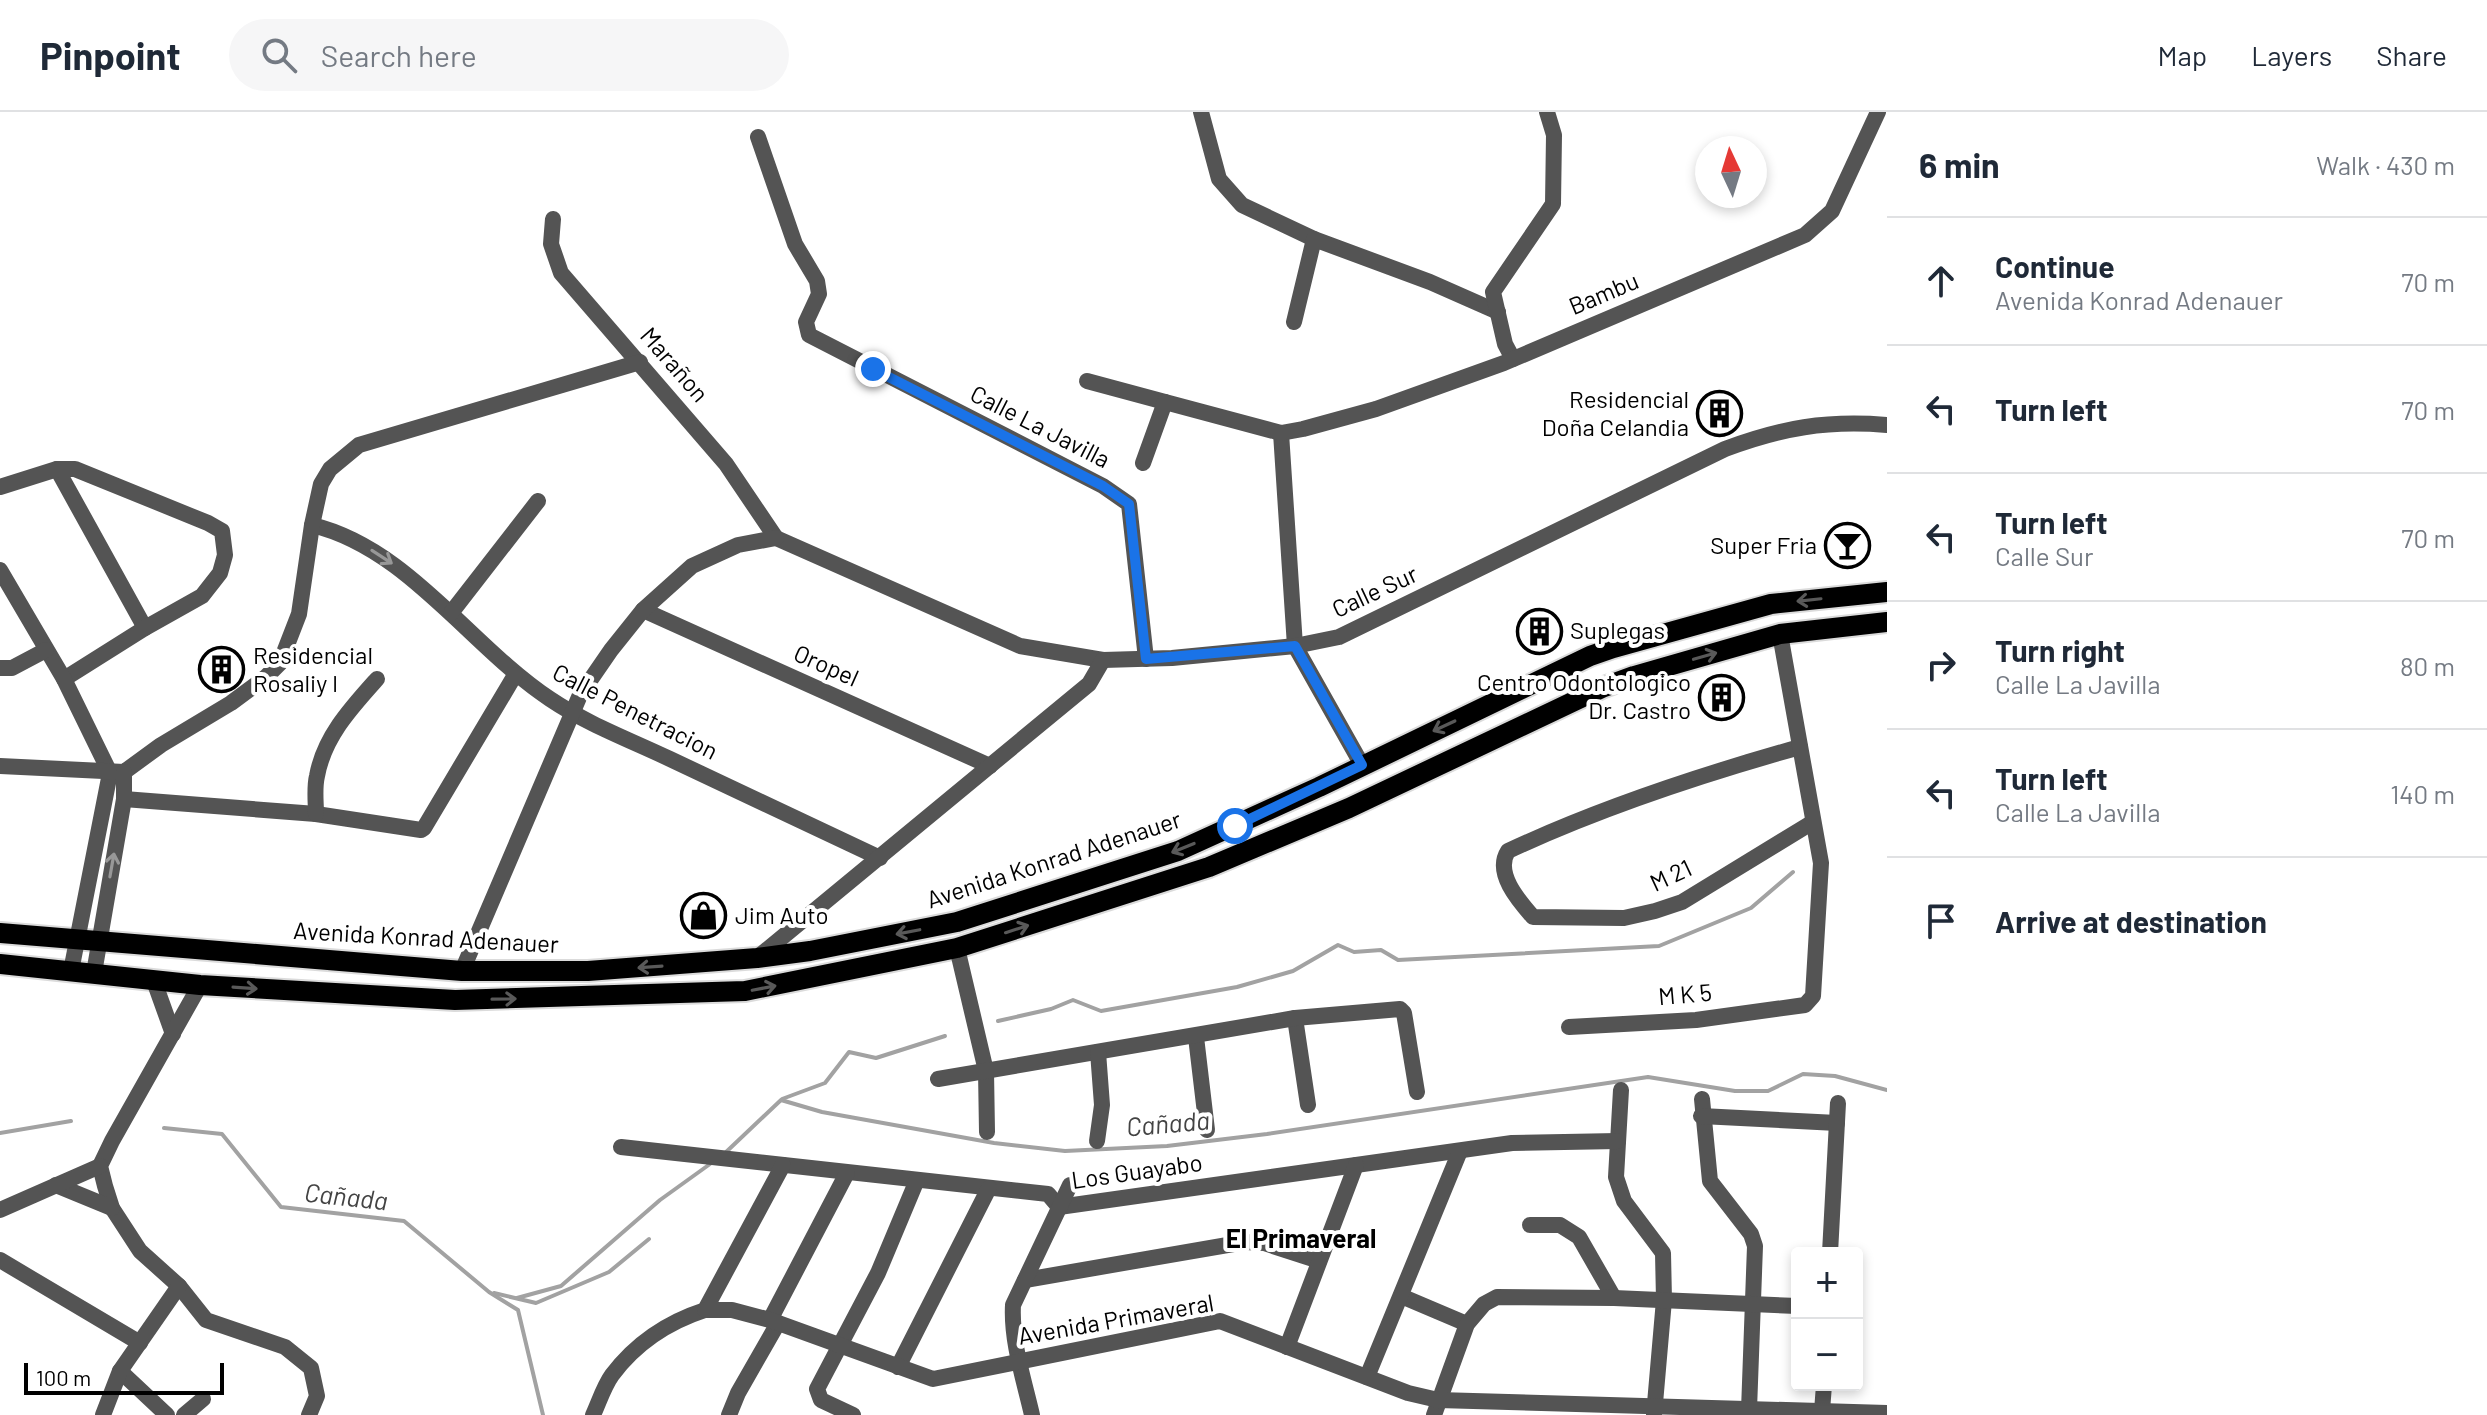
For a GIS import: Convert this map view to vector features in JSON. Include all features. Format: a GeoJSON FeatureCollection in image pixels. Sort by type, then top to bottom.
{"type":"FeatureCollection","features":[{"type":"Feature","properties":{"kind":"main road","name":"Avenida Konrad Adenauer"},"geometry":{"type":"LineString","coordinates":[[0,933],[462,971],[588,971],[757,958],[825,948],[972,918],[1178,851],[1319,787],[1590,656],[1613,648],[1771,604],[1887,592]]}},
{"type":"Feature","properties":{"kind":"main road"},"geometry":{"type":"LineString","coordinates":[[0,964],[200,985],[455,1000],[745,991],[957,948],[1209,867],[1349,808],[1604,687],[1634,676],[1780,634],[1887,622]]}},
{"type":"Feature","properties":{"kind":"main road"},"geometry":{"type":"LineString","coordinates":[[1590,656],[1604,687]]}},
{"type":"Feature","properties":{"kind":"street"},"geometry":{"type":"LineString","coordinates":[[1201,112],[1219,179],[1242,205],[1314,239],[1430,282],[1498,312]]}},
{"type":"Feature","properties":{"kind":"street"},"geometry":{"type":"LineString","coordinates":[[1513,359],[1505,344],[1493,292],[1553,204],[1554,135],[1547,112]]}},
{"type":"Feature","properties":{"kind":"street","name":"Bambu"},"geometry":{"type":"LineString","coordinates":[[1281,433],[1376,409],[1513,359],[1805,235],[1832,211],[1878,112]]}},
{"type":"Feature","properties":{"kind":"street","name":"Calle La Javilla"},"geometry":{"type":"LineString","coordinates":[[758,137],[795,244],[817,281],[819,294],[806,322],[809,335],[1103,486],[1129,504],[1146,659]]}},
{"type":"Feature","properties":{"kind":"street","name":"Marañon"},"geometry":{"type":"LineString","coordinates":[[553,219],[551,244],[561,273],[726,464],[776,538]]}},
{"type":"Feature","properties":{"kind":"street"},"geometry":{"type":"LineString","coordinates":[[1294,322],[1314,239]]}},
{"type":"Feature","properties":{"kind":"street"},"geometry":{"type":"LineString","coordinates":[[0,766],[117,772],[231,703],[266,677],[280,663],[299,614],[321,484],[330,469],[359,445],[640,362]]}},
{"type":"Feature","properties":{"kind":"street"},"geometry":{"type":"LineString","coordinates":[[1087,381],[1281,433],[1295,646],[1362,765]]}},
{"type":"Feature","properties":{"kind":"street"},"geometry":{"type":"LineString","coordinates":[[1143,463],[1165,402]]}},
{"type":"Feature","properties":{"kind":"street","name":"Calle Sur"},"geometry":{"type":"LineString","coordinates":[[776,538],[1020,646],[1103,660],[1295,646],[1339,637],[1725,449],[1766,433],[1814,425],[1887,425]]}},
{"type":"Feature","properties":{"kind":"street"},"geometry":{"type":"LineString","coordinates":[[57,469],[145,628]]}},
{"type":"Feature","properties":{"kind":"street"},"geometry":{"type":"LineString","coordinates":[[0,487],[57,469],[75,469],[222,531],[225,555],[220,573],[202,596],[64,679]]}},
{"type":"Feature","properties":{"kind":"street"},"geometry":{"type":"LineString","coordinates":[[451,613],[538,501]]}},
{"type":"Feature","properties":{"kind":"street","name":"Calle Penetracion"},"geometry":{"type":"LineString","coordinates":[[312,525],[349,536],[396,566],[451,613],[515,675],[573,713],[880,858]]}},
{"type":"Feature","properties":{"kind":"street"},"geometry":{"type":"LineString","coordinates":[[462,971],[580,695],[643,610],[692,566],[738,545],[776,538]]}},
{"type":"Feature","properties":{"kind":"street"},"geometry":{"type":"LineString","coordinates":[[0,570],[117,772],[124,799],[94,973]]}},
{"type":"Feature","properties":{"kind":"street","name":"Oropel"},"geometry":{"type":"LineString","coordinates":[[643,610],[990,766]]}},
{"type":"Feature","properties":{"kind":"street"},"geometry":{"type":"LineString","coordinates":[[1780,634],[1813,822]]}},
{"type":"Feature","properties":{"kind":"street"},"geometry":{"type":"LineString","coordinates":[[0,668],[12,668],[46,650]]}},
{"type":"Feature","properties":{"kind":"street"},"geometry":{"type":"LineString","coordinates":[[757,958],[1089,684],[1103,660]]}},
{"type":"Feature","properties":{"kind":"street"},"geometry":{"type":"LineString","coordinates":[[124,799],[316,814],[415,831],[424,828],[515,675]]}},
{"type":"Feature","properties":{"kind":"street"},"geometry":{"type":"LineString","coordinates":[[316,814],[316,777],[327,744],[347,712],[377,679]]}},
{"type":"Feature","properties":{"kind":"street","name":"M 21"},"geometry":{"type":"LineString","coordinates":[[1800,747],[1711,772],[1574,820],[1508,851],[1504,857],[1504,867],[1512,893],[1533,917],[1624,918],[1682,902],[1813,822]]}},
{"type":"Feature","properties":{"kind":"street"},"geometry":{"type":"LineString","coordinates":[[71,971],[117,772]]}},
{"type":"Feature","properties":{"kind":"street","name":"M K 5"},"geometry":{"type":"LineString","coordinates":[[1569,1027],[1696,1020],[1805,1005],[1813,996],[1822,884],[1813,822]]}},
{"type":"Feature","properties":{"kind":"street"},"geometry":{"type":"LineString","coordinates":[[957,948],[986,1071],[987,1132]]}},
{"type":"Feature","properties":{"kind":"street"},"geometry":{"type":"LineString","coordinates":[[154,981],[173,1034]]}},
{"type":"Feature","properties":{"kind":"street"},"geometry":{"type":"LineString","coordinates":[[0,1210],[100,1166],[200,985]]}},
{"type":"Feature","properties":{"kind":"street"},"geometry":{"type":"LineString","coordinates":[[938,1079],[1295,1018],[1400,1009],[1404,1013],[1417,1092]]}},
{"type":"Feature","properties":{"kind":"street"},"geometry":{"type":"LineString","coordinates":[[1295,1018],[1308,1105]]}},
{"type":"Feature","properties":{"kind":"street"},"geometry":{"type":"LineString","coordinates":[[1196,1037],[1207,1130]]}},
{"type":"Feature","properties":{"kind":"street"},"geometry":{"type":"LineString","coordinates":[[1097,1141],[1102,1105],[1098,1052]]}},
{"type":"Feature","properties":{"kind":"street"},"geometry":{"type":"LineString","coordinates":[[1621,1090],[1616,1177],[1624,1201],[1663,1253],[1664,1300],[1654,1410]]}},
{"type":"Feature","properties":{"kind":"street"},"geometry":{"type":"LineString","coordinates":[[1830,1247],[1838,1103]]}},
{"type":"Feature","properties":{"kind":"street"},"geometry":{"type":"LineString","coordinates":[[1749,1410],[1755,1246],[1751,1234],[1710,1181],[1710,1160],[1701,1108],[1837,1123]]}},
{"type":"Feature","properties":{"kind":"street","name":"Los Guayabo"},"geometry":{"type":"LineString","coordinates":[[621,1147],[1048,1194],[1059,1207],[1530,1142],[1618,1141]]}},
{"type":"Feature","properties":{"kind":"street"},"geometry":{"type":"LineString","coordinates":[[1367,1377],[1460,1151]]}},
{"type":"Feature","properties":{"kind":"street"},"geometry":{"type":"LineString","coordinates":[[705,1310],[783,1165]]}},
{"type":"Feature","properties":{"kind":"street"},"geometry":{"type":"LineString","coordinates":[[1287,1347],[1356,1165]]}},
{"type":"Feature","properties":{"kind":"street"},"geometry":{"type":"LineString","coordinates":[[100,1166],[112,1208],[140,1251],[179,1286],[206,1320],[285,1347],[311,1368],[317,1396],[309,1415]]}},
{"type":"Feature","properties":{"kind":"street"},"geometry":{"type":"LineString","coordinates":[[729,1415],[847,1173]]}},
{"type":"Feature","properties":{"kind":"street"},"geometry":{"type":"LineString","coordinates":[[853,1415],[821,1400],[817,1389],[878,1273],[917,1180]]}},
{"type":"Feature","properties":{"kind":"street"},"geometry":{"type":"LineString","coordinates":[[56,1185],[112,1208]]}},
{"type":"Feature","properties":{"kind":"street"},"geometry":{"type":"LineString","coordinates":[[1032,1415],[1020,1362],[1013,1305],[1070,1185]]}},
{"type":"Feature","properties":{"kind":"street"},"geometry":{"type":"LineString","coordinates":[[898,1367],[989,1188]]}},
{"type":"Feature","properties":{"kind":"street"},"geometry":{"type":"LineString","coordinates":[[1530,1225],[1560,1225],[1579,1237],[1614,1298]]}},
{"type":"Feature","properties":{"kind":"street"},"geometry":{"type":"LineString","coordinates":[[1025,1280],[1245,1242],[1264,1243],[1319,1261]]}},
{"type":"Feature","properties":{"kind":"street"},"geometry":{"type":"LineString","coordinates":[[0,1260],[140,1343]]}},
{"type":"Feature","properties":{"kind":"street"},"geometry":{"type":"LineString","coordinates":[[103,1415],[120,1371],[179,1286]]}},
{"type":"Feature","properties":{"kind":"street"},"geometry":{"type":"LineString","coordinates":[[1401,1296],[1467,1324]]}},
{"type":"Feature","properties":{"kind":"street"},"geometry":{"type":"LineString","coordinates":[[1436,1408],[1467,1324],[1484,1304],[1497,1297],[1614,1298],[1791,1306]]}},
{"type":"Feature","properties":{"kind":"street","name":"Avenida Primaveral"},"geometry":{"type":"LineString","coordinates":[[593,1415],[611,1376],[642,1343],[677,1319],[705,1310],[732,1310],[774,1322],[933,1379],[1220,1321],[1408,1393],[1436,1408],[1887,1413]]}},
{"type":"Feature","properties":{"kind":"street"},"geometry":{"type":"LineString","coordinates":[[120,1371],[167,1415]]}},
{"type":"Feature","properties":{"kind":"street"},"geometry":{"type":"LineString","coordinates":[[1822,1411],[1824,1391]]}},
{"type":"Feature","properties":{"kind":"street"},"geometry":{"type":"LineString","coordinates":[[184,1415],[203,1399]]}},
{"type":"Feature","properties":{"kind":"waterway"},"geometry":{"type":"LineString","coordinates":[[998,1021],[1051,1009],[1073,1000],[1101,1011],[1237,987],[1293,971],[1338,945],[1354,952],[1381,950],[1398,960],[1659,946],[1751,908],[1793,872]]}},
{"type":"Feature","properties":{"kind":"waterway"},"geometry":{"type":"LineString","coordinates":[[782,1099],[825,1083],[849,1052],[876,1058],[945,1036]]}},
{"type":"Feature","properties":{"kind":"waterway","name":"Cañada"},"geometry":{"type":"LineString","coordinates":[[724,1154],[781,1100],[822,1112],[994,1143],[1065,1151],[1167,1146],[1267,1134],[1648,1077],[1735,1091],[1768,1091],[1803,1074],[1835,1076],[1887,1090]]}},
{"type":"Feature","properties":{"kind":"waterway","name":"Cañada"},"geometry":{"type":"LineString","coordinates":[[0,1133],[71,1121]]}},
{"type":"Feature","properties":{"kind":"waterway","name":"Cañada"},"geometry":{"type":"LineString","coordinates":[[164,1128],[222,1134],[281,1207],[404,1221],[489,1292],[518,1310],[543,1415]]}},
{"type":"Feature","properties":{"kind":"waterway","name":"Cañada"},"geometry":{"type":"LineString","coordinates":[[517,1298],[561,1286],[660,1200],[710,1164]]}},
{"type":"Feature","properties":{"kind":"waterway"},"geometry":{"type":"LineString","coordinates":[[494,1293],[536,1303],[609,1272],[649,1239]]}},
{"type":"Feature","properties":{"kind":"place","name":"Residencial Doña Celandia"},"geometry":{"type":"Point","coordinates":[1720,414]}},
{"type":"Feature","properties":{"kind":"place","name":"Super Fria"},"geometry":{"type":"Point","coordinates":[1848,546]}},
{"type":"Feature","properties":{"kind":"place","name":"Suplegas"},"geometry":{"type":"Point","coordinates":[1539,631]}},
{"type":"Feature","properties":{"kind":"place","name":"Residencial Rosaliy I"},"geometry":{"type":"Point","coordinates":[222,670]}},
{"type":"Feature","properties":{"kind":"place","name":"Centro Odontologico Dr. Castro"},"geometry":{"type":"Point","coordinates":[1722,697]}},
{"type":"Feature","properties":{"kind":"place","name":"Jim Auto"},"geometry":{"type":"Point","coordinates":[704,916]}},
{"type":"Feature","properties":{"kind":"district","name":"El Primaveral"},"geometry":{"type":"Point","coordinates":[1301,1239]}},
{"type":"Feature","properties":{"kind":"route"},"geometry":{"type":"LineString","coordinates":[[873,369],[1103,486],[1129,504],[1146,659],[1295,646],[1362,765],[1235,826]]}}]}
